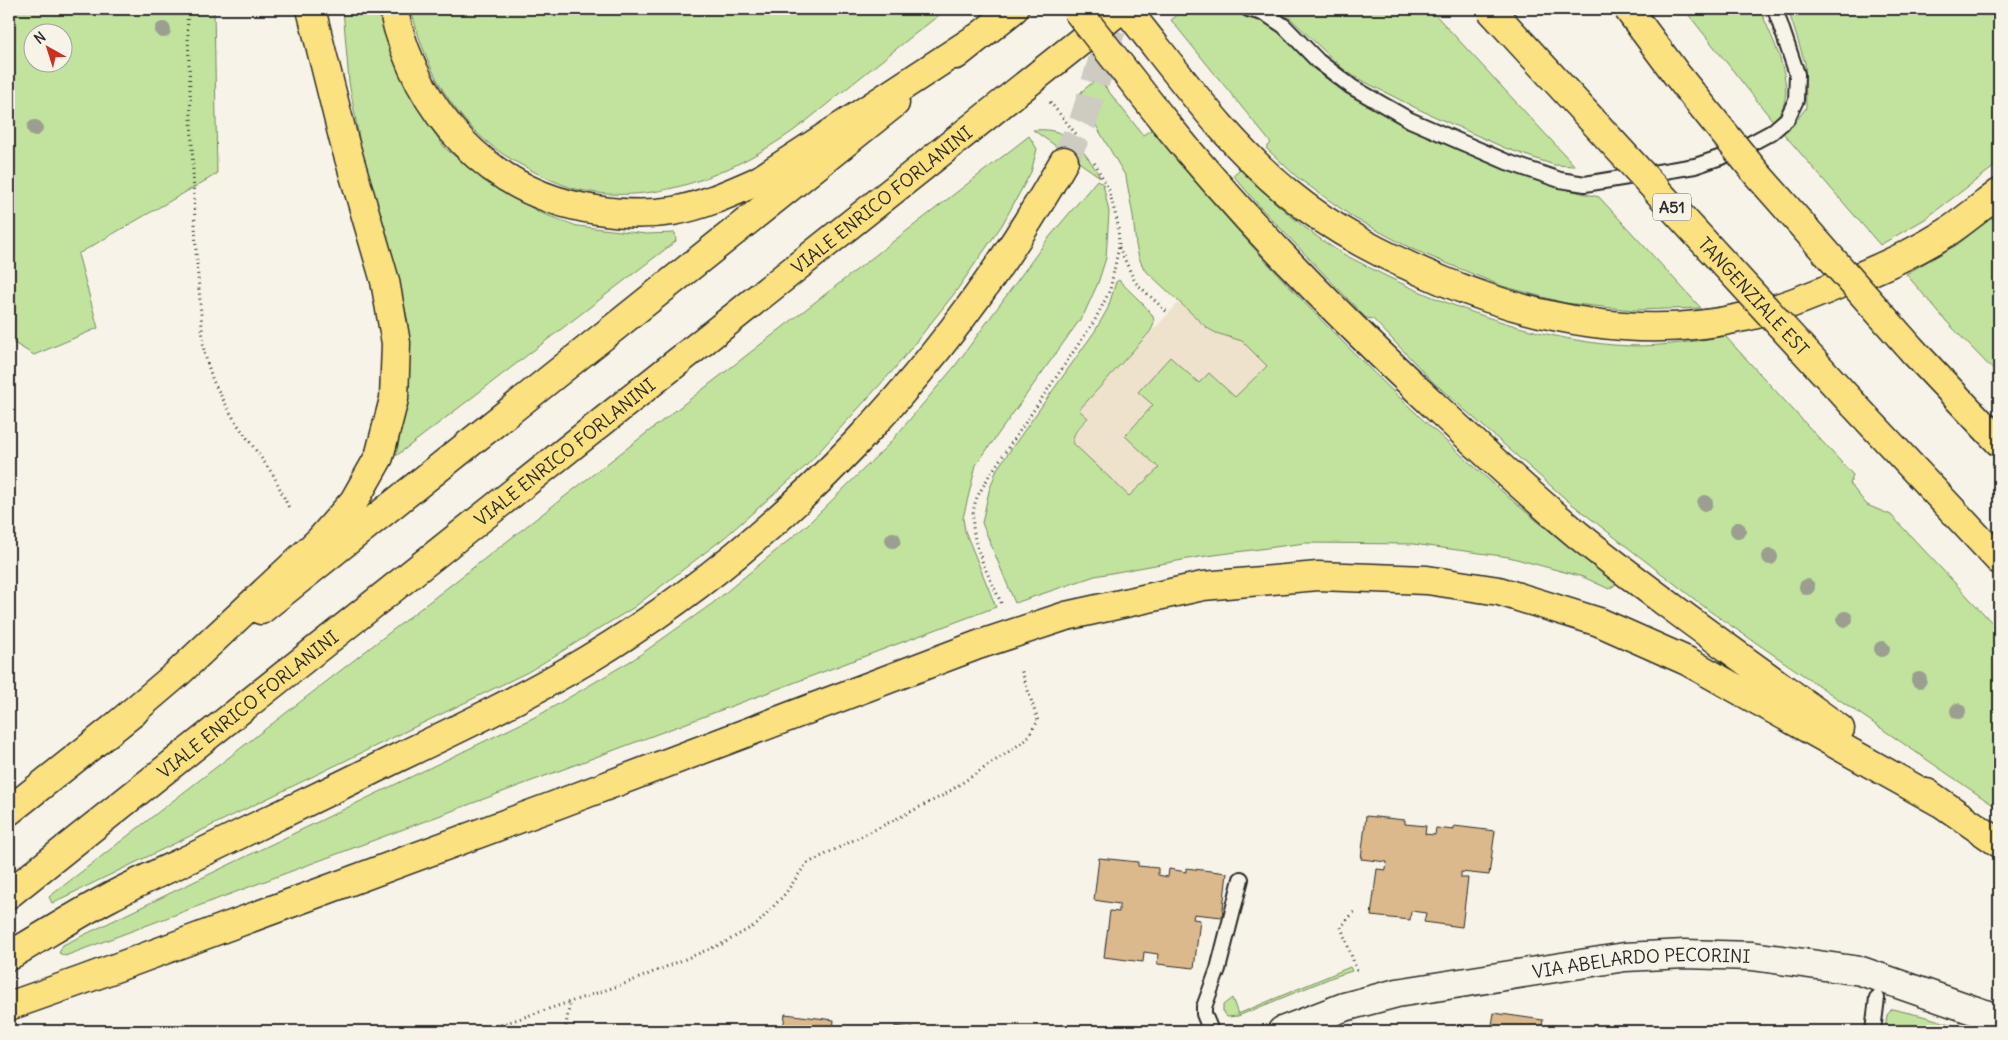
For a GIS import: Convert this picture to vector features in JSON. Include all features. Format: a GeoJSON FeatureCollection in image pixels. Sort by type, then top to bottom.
{"type":"FeatureCollection","features":[{"type":"Feature","properties":{"kind":"main road"},"geometry":{"type":"LineString","coordinates":[[116,726],[177,674],[320,540],[354,501],[379,457],[394,399],[396,343],[385,281],[344,141],[311,9]]}},
{"type":"Feature","properties":{"kind":"main road"},"geometry":{"type":"LineString","coordinates":[[323,9],[344,141]]}},
{"type":"Feature","properties":{"kind":"main road"},"geometry":{"type":"LineString","coordinates":[[393,9],[406,53],[426,96],[440,117],[473,153],[517,183],[541,196],[564,203],[618,213],[645,214],[673,211],[732,192],[758,181],[975,40]]}},
{"type":"Feature","properties":{"kind":"main road"},"geometry":{"type":"LineString","coordinates":[[9,811],[1014,9]]}},
{"type":"Feature","properties":{"kind":"main road"},"geometry":{"type":"LineString","coordinates":[[1076,9],[1200,166],[1282,256],[1374,350],[1504,470],[1578,534],[1690,621],[1999,843]]}},
{"type":"Feature","properties":{"kind":"main road","name":"VIALE ENRICO FORLANINI"},"geometry":{"type":"LineString","coordinates":[[9,894],[1121,9]]}},
{"type":"Feature","properties":{"kind":"main road"},"geometry":{"type":"LineString","coordinates":[[1126,9],[1231,138],[1258,166],[1314,214],[1352,238],[1394,260],[1504,304],[1591,323],[1637,326],[1690,325],[1743,318],[1798,301],[1893,263],[1947,232],[1999,193]]}},
{"type":"Feature","properties":{"kind":"main road","name":"TANGENZIALE EST"},"geometry":{"type":"LineString","coordinates":[[1490,9],[1854,406],[1999,560]]}},
{"type":"Feature","properties":{"kind":"main road"},"geometry":{"type":"LineString","coordinates":[[1628,9],[1677,75],[1758,174],[1914,351],[1999,442]]}},
{"type":"Feature","properties":{"kind":"main road"},"geometry":{"type":"LineString","coordinates":[[9,956],[108,898],[538,688],[632,632],[683,596],[800,499],[839,462],[912,381],[979,297],[1038,208],[1064,161]]}},
{"type":"Feature","properties":{"kind":"main road"},"geometry":{"type":"LineString","coordinates":[[9,1006],[80,982],[978,646],[1066,616],[1203,586],[1318,576],[1427,580],[1499,591],[1599,622],[1687,661],[1941,803]]}},
{"type":"Feature","properties":{"kind":"street","name":"VIA ABELARDO PECORINI"},"geometry":{"type":"LineString","coordinates":[[1282,1031],[1344,1007],[1424,988],[1625,956],[1654,954],[1711,954],[1760,957],[1861,971],[1999,1019]]}},
{"type":"Feature","properties":{"kind":"lane"},"geometry":{"type":"LineString","coordinates":[[1248,9],[1266,14],[1284,26],[1318,61],[1352,88],[1410,120],[1507,162],[1560,180],[1585,184],[1695,166],[1733,153],[1772,132],[1787,119],[1796,100],[1797,74],[1775,9]]}},
{"type":"Feature","properties":{"kind":"lane"},"geometry":{"type":"LineString","coordinates":[[1211,1031],[1204,1014],[1204,1007],[1218,969],[1241,879]]}},
{"type":"Feature","properties":{"kind":"lane"},"geometry":{"type":"LineString","coordinates":[[1873,1031],[1877,998]]}},
{"type":"Feature","properties":{"kind":"path"},"geometry":{"type":"LineString","coordinates":[[187,9],[196,251],[204,352],[213,381],[235,421],[274,476],[288,508]]}},
{"type":"Feature","properties":{"kind":"path"},"geometry":{"type":"LineString","coordinates":[[1050,102],[1079,137]]}},
{"type":"Feature","properties":{"kind":"path"},"geometry":{"type":"LineString","coordinates":[[1001,602],[974,540],[973,520],[976,501],[989,476],[1095,320],[1110,290],[1119,246],[1118,225],[1109,190],[1093,159]]}},
{"type":"Feature","properties":{"kind":"path"},"geometry":{"type":"LineString","coordinates":[[1119,246],[1135,282],[1168,313]]}},
{"type":"Feature","properties":{"kind":"path"},"geometry":{"type":"LineString","coordinates":[[482,1031],[627,983],[724,944],[757,924],[785,894],[806,864],[944,795],[1026,740],[1038,721],[1021,669]]}},
{"type":"Feature","properties":{"kind":"path"},"geometry":{"type":"LineString","coordinates":[[1354,912],[1341,927],[1368,1000]]}},
{"type":"Feature","properties":{"kind":"path"},"geometry":{"type":"LineString","coordinates":[[565,1031],[570,1002]]}},
{"type":"Feature","properties":{"kind":"shaded area"},"geometry":{"type":"Polygon","coordinates":[[[1179,302],[1207,328],[1216,333],[1242,341],[1267,366],[1235,397],[1209,373],[1199,383],[1170,357],[1138,392],[1153,405],[1125,436],[1159,468],[1129,496],[1074,444],[1073,435],[1088,419],[1079,410],[1179,302]]]}},
{"type":"Feature","properties":{"kind":"green space"},"geometry":{"type":"Polygon","coordinates":[[[9,9],[214,9],[217,174],[78,254],[98,328],[34,355],[9,340],[9,9]]]}},
{"type":"Feature","properties":{"kind":"green space"},"geometry":{"type":"Polygon","coordinates":[[[343,9],[383,9],[400,73],[420,112],[445,148],[485,181],[541,213],[577,226],[646,234],[675,233],[676,241],[396,456],[408,379],[408,322],[400,287],[365,171],[349,82],[343,9]]]}},
{"type":"Feature","properties":{"kind":"green space"},"geometry":{"type":"Polygon","coordinates":[[[411,9],[947,9],[806,121],[769,147],[716,174],[688,184],[660,191],[631,194],[601,193],[566,186],[504,155],[483,139],[451,102],[438,81],[418,34],[411,9]]]}},
{"type":"Feature","properties":{"kind":"green space"},"geometry":{"type":"Polygon","coordinates":[[[1186,9],[1225,9],[1262,19],[1278,31],[1313,68],[1345,93],[1402,124],[1503,168],[1556,187],[1599,197],[1701,308],[1633,310],[1565,303],[1502,286],[1412,249],[1354,218],[1298,178],[1266,148],[1271,143],[1171,20],[1186,9]]]}},
{"type":"Feature","properties":{"kind":"green space"},"geometry":{"type":"Polygon","coordinates":[[[1272,9],[1430,9],[1575,166],[1554,165],[1505,148],[1418,109],[1355,77],[1342,68],[1290,18],[1272,9]]]}},
{"type":"Feature","properties":{"kind":"green space"},"geometry":{"type":"Polygon","coordinates":[[[1684,9],[1760,9],[1777,51],[1785,82],[1785,97],[1782,110],[1773,121],[1684,9]]]}},
{"type":"Feature","properties":{"kind":"green space"},"geometry":{"type":"Polygon","coordinates":[[[1788,9],[1999,9],[1999,163],[1925,219],[1880,245],[1783,133],[1806,108],[1805,63],[1788,9]]]}},
{"type":"Feature","properties":{"kind":"green space"},"geometry":{"type":"Polygon","coordinates":[[[1098,78],[1143,135],[1152,129],[1237,230],[1374,373],[1520,507],[1615,582],[1615,585],[1609,589],[1583,577],[1509,557],[1413,544],[1305,543],[1199,557],[1095,576],[1015,603],[982,523],[989,491],[997,469],[1095,331],[1108,308],[1116,282],[1119,280],[1148,309],[1154,321],[1150,332],[1079,410],[1088,418],[1077,430],[1073,440],[1074,444],[1129,496],[1159,468],[1125,436],[1153,405],[1138,392],[1170,357],[1199,383],[1209,373],[1235,397],[1267,366],[1242,341],[1216,333],[1207,328],[1144,269],[1136,245],[1126,177],[1080,98],[1081,92],[1098,78]]]}},
{"type":"Feature","properties":{"kind":"green space"},"geometry":{"type":"Polygon","coordinates":[[[1033,130],[1050,130],[1068,137],[1081,149],[1100,177],[1033,130]]]}},
{"type":"Feature","properties":{"kind":"green space"},"geometry":{"type":"Polygon","coordinates":[[[1029,136],[1037,149],[1031,172],[1002,225],[954,294],[896,367],[807,465],[724,538],[633,608],[528,672],[52,903],[49,897],[1029,136]]]}},
{"type":"Feature","properties":{"kind":"green space"},"geometry":{"type":"Polygon","coordinates":[[[1240,169],[1298,222],[1340,252],[1428,295],[1489,318],[1552,335],[1613,345],[1669,344],[1725,336],[1853,475],[1850,484],[1867,505],[1891,515],[1999,630],[1999,809],[1711,612],[1568,501],[1432,381],[1373,319],[1366,318],[1260,207],[1233,175],[1240,169]]]}},
{"type":"Feature","properties":{"kind":"green space"},"geometry":{"type":"Polygon","coordinates":[[[1097,180],[1103,184],[1109,212],[1106,258],[1098,283],[1084,314],[976,465],[963,518],[965,531],[996,607],[65,956],[59,953],[63,945],[541,714],[634,659],[713,603],[807,525],[889,444],[955,366],[1047,240],[1097,180]]]}},
{"type":"Feature","properties":{"kind":"green space"},"geometry":{"type":"Polygon","coordinates":[[[1999,212],[1999,376],[1946,321],[1906,274],[1958,244],[1999,212]]]}},
{"type":"Feature","properties":{"kind":"green space"},"geometry":{"type":"Polygon","coordinates":[[[1350,967],[1352,971],[1238,1016],[1227,1017],[1223,1011],[1223,1005],[1232,998],[1238,1014],[1350,967]]]}},
{"type":"Feature","properties":{"kind":"green space"},"geometry":{"type":"Polygon","coordinates":[[[1892,1009],[1927,1017],[1971,1031],[1885,1031],[1887,1015],[1892,1009]]]}},
{"type":"Feature","properties":{"kind":"building"},"geometry":{"type":"Polygon","coordinates":[[[1366,816],[1405,820],[1405,824],[1426,826],[1425,834],[1435,835],[1436,828],[1454,830],[1454,826],[1495,831],[1489,875],[1461,872],[1461,878],[1468,878],[1462,927],[1424,922],[1426,913],[1411,911],[1410,920],[1371,916],[1377,869],[1386,870],[1387,862],[1361,859],[1366,816]]]}},
{"type":"Feature","properties":{"kind":"building"},"geometry":{"type":"Polygon","coordinates":[[[1099,858],[1138,862],[1138,866],[1158,868],[1158,875],[1168,877],[1169,869],[1186,872],[1186,868],[1227,873],[1222,917],[1194,914],[1193,919],[1200,920],[1194,968],[1157,964],[1158,954],[1144,952],[1143,962],[1104,957],[1110,911],[1119,912],[1119,904],[1094,900],[1099,858]]]}},
{"type":"Feature","properties":{"kind":"building"},"geometry":{"type":"Polygon","coordinates":[[[1494,1013],[1543,1020],[1541,1031],[1491,1031],[1494,1013]]]}},
{"type":"Feature","properties":{"kind":"building"},"geometry":{"type":"Polygon","coordinates":[[[785,1014],[834,1020],[833,1031],[783,1031],[785,1014]]]}},
{"type":"Feature","properties":{"kind":"building"},"geometry":{"type":"Polygon","coordinates":[[[895,1026],[933,1031],[894,1031],[895,1026]]]}},
{"type":"Feature","properties":{"kind":"building"},"geometry":{"type":"Polygon","coordinates":[[[1616,1028],[1641,1031],[1616,1031],[1616,1028]]]}},
{"type":"Feature","properties":{"kind":"tunnel"},"geometry":{"type":"LineString","coordinates":[[1064,161],[1083,122],[1112,29]]}}]}
